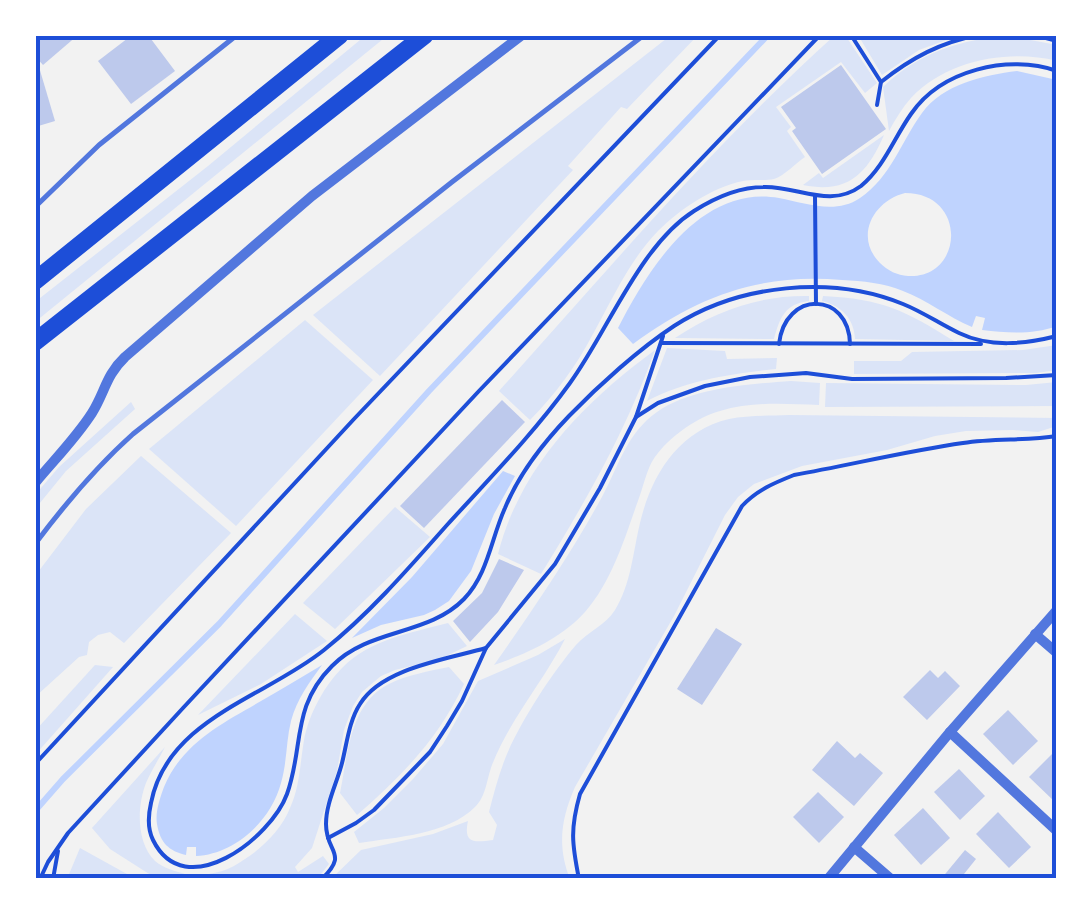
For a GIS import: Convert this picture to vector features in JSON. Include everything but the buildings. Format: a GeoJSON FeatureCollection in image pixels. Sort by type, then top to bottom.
{"type":"FeatureCollection","features":[{"type":"Feature","properties":{"kind":"highway"},"geometry":{"type":"LineString","coordinates":[[35,281],[340,35]]}},
{"type":"Feature","properties":{"kind":"highway"},"geometry":{"type":"LineString","coordinates":[[35,342],[424,35]]}},
{"type":"Feature","properties":{"kind":"street"},"geometry":{"type":"LineString","coordinates":[[35,482],[83,426],[113,368],[312,196],[522,35]]}},
{"type":"Feature","properties":{"kind":"street"},"geometry":{"type":"LineString","coordinates":[[828,879],[1057,610]]}},
{"type":"Feature","properties":{"kind":"street"},"geometry":{"type":"LineString","coordinates":[[1035,634],[1057,653]]}},
{"type":"Feature","properties":{"kind":"street"},"geometry":{"type":"LineString","coordinates":[[950,732],[1057,831]]}},
{"type":"Feature","properties":{"kind":"street"},"geometry":{"type":"LineString","coordinates":[[854,847],[891,879]]}},
{"type":"Feature","properties":{"kind":"lane"},"geometry":{"type":"LineString","coordinates":[[35,207],[99,144],[237,35]]}},
{"type":"Feature","properties":{"kind":"lane"},"geometry":{"type":"LineString","coordinates":[[35,544],[82,485],[134,434],[644,35]]}},
{"type":"Feature","properties":{"kind":"path"},"geometry":{"type":"LineString","coordinates":[[35,764],[354,418],[720,35]]}},
{"type":"Feature","properties":{"kind":"path"},"geometry":{"type":"LineString","coordinates":[[40,879],[58,846],[183,708],[820,35]]}},
{"type":"Feature","properties":{"kind":"path"},"geometry":{"type":"LineString","coordinates":[[851,35],[881,82]]}},
{"type":"Feature","properties":{"kind":"path"},"geometry":{"type":"LineString","coordinates":[[876,105],[881,82],[903,64],[948,42],[979,35]]}},
{"type":"Feature","properties":{"kind":"path"},"geometry":{"type":"LineString","coordinates":[[1034,35],[1057,40]]}},
{"type":"Feature","properties":{"kind":"path"},"geometry":{"type":"LineString","coordinates":[[993,343],[964,336],[898,301],[852,290],[816,288],[756,293],[701,312],[664,334],[567,418],[534,459],[505,507],[482,575],[457,606],[442,618],[380,636],[332,665],[307,702],[282,806],[251,843],[204,865],[180,865],[165,856],[152,839],[149,811],[168,762],[214,717],[324,651],[434,540],[552,407],[628,288],[672,228],[690,213],[737,190],[761,186],[815,196],[846,195],[875,174],[924,97],[942,85],[1008,63],[1057,71]]}},
{"type":"Feature","properties":{"kind":"path"},"geometry":{"type":"LineString","coordinates":[[815,196],[816,304]]}},
{"type":"Feature","properties":{"kind":"path"},"geometry":{"type":"LineString","coordinates":[[779,344],[788,316],[816,304],[828,306],[843,317],[850,344]]}},
{"type":"Feature","properties":{"kind":"path"},"geometry":{"type":"LineString","coordinates":[[328,838],[374,810],[430,752],[462,701],[486,648],[555,564],[600,488],[636,417],[664,334]]}},
{"type":"Feature","properties":{"kind":"path"},"geometry":{"type":"LineString","coordinates":[[661,344],[961,346],[1031,342],[1057,336]]}},
{"type":"Feature","properties":{"kind":"path"},"geometry":{"type":"LineString","coordinates":[[636,417],[658,402],[750,377],[806,373],[852,379],[1006,378],[1057,374]]}},
{"type":"Feature","properties":{"kind":"path"},"geometry":{"type":"LineString","coordinates":[[579,879],[572,820],[580,794],[742,506],[753,494],[794,476],[939,447],[1057,436]]}},
{"type":"Feature","properties":{"kind":"path"},"geometry":{"type":"LineString","coordinates":[[322,879],[337,860],[328,838],[327,812],[352,722],[366,696],[387,678],[407,670],[486,648]]}},
{"type":"Feature","properties":{"kind":"path"},"geometry":{"type":"LineString","coordinates":[[53,879],[58,846]]}},
{"type":"Feature","properties":{"kind":"shaded area"},"geometry":{"type":"Polygon","coordinates":[[[366,35],[388,35],[35,322],[35,302],[366,35]]]}},
{"type":"Feature","properties":{"kind":"shaded area"},"geometry":{"type":"Polygon","coordinates":[[[671,35],[698,35],[627,109],[621,107],[568,166],[573,170],[380,376],[313,315],[671,35]]]}},
{"type":"Feature","properties":{"kind":"shaded area"},"geometry":{"type":"Polygon","coordinates":[[[835,35],[845,35],[877,83],[865,93],[841,62],[776,107],[805,157],[774,179],[743,181],[709,194],[658,231],[630,267],[572,369],[530,420],[499,391],[704,164],[835,35]]]}},
{"type":"Feature","properties":{"kind":"shaded area"},"geometry":{"type":"Polygon","coordinates":[[[858,35],[960,35],[919,50],[882,75],[858,35]]]}},
{"type":"Feature","properties":{"kind":"shaded area"},"geometry":{"type":"Polygon","coordinates":[[[1010,36],[1057,45],[1057,61],[999,57],[960,66],[942,74],[911,98],[889,131],[883,87],[897,75],[942,50],[975,40],[1010,36]]]}},
{"type":"Feature","properties":{"kind":"shaded area"},"geometry":{"type":"Polygon","coordinates":[[[884,135],[871,161],[854,178],[832,186],[803,185],[819,173],[823,178],[884,135]]]}},
{"type":"Feature","properties":{"kind":"shaded area"},"geometry":{"type":"Polygon","coordinates":[[[809,296],[809,301],[794,305],[785,313],[774,339],[675,338],[739,306],[773,298],[809,296]]]}},
{"type":"Feature","properties":{"kind":"shaded area"},"geometry":{"type":"Polygon","coordinates":[[[823,296],[892,308],[954,341],[855,339],[846,314],[822,301],[823,296]]]}},
{"type":"Feature","properties":{"kind":"shaded area"},"geometry":{"type":"Polygon","coordinates":[[[305,320],[373,380],[236,526],[149,449],[305,320]]]}},
{"type":"Feature","properties":{"kind":"shaded area"},"geometry":{"type":"Polygon","coordinates":[[[1057,345],[1057,370],[1036,373],[854,374],[854,361],[901,361],[912,352],[1023,350],[1057,345]]]}},
{"type":"Feature","properties":{"kind":"shaded area"},"geometry":{"type":"Polygon","coordinates":[[[667,348],[725,351],[727,359],[777,358],[776,369],[694,383],[647,401],[667,348]]]}},
{"type":"Feature","properties":{"kind":"shaded area"},"geometry":{"type":"Polygon","coordinates":[[[655,350],[604,465],[541,574],[498,554],[522,493],[558,439],[580,414],[655,350]]]}},
{"type":"Feature","properties":{"kind":"shaded area"},"geometry":{"type":"Polygon","coordinates":[[[791,381],[820,383],[819,405],[732,408],[703,418],[670,440],[652,462],[618,556],[585,612],[543,644],[494,665],[564,560],[625,450],[647,420],[671,404],[704,392],[791,381]]]}},
{"type":"Feature","properties":{"kind":"shaded area"},"geometry":{"type":"Polygon","coordinates":[[[1057,382],[1057,406],[825,407],[826,383],[1057,382]]]}},
{"type":"Feature","properties":{"kind":"shaded area"},"geometry":{"type":"Polygon","coordinates":[[[131,402],[135,409],[66,471],[35,509],[35,495],[59,467],[131,402]]]}},
{"type":"Feature","properties":{"kind":"shaded area"},"geometry":{"type":"Polygon","coordinates":[[[736,418],[1057,418],[1057,426],[1038,432],[966,431],[935,436],[887,450],[802,466],[754,484],[738,497],[575,787],[562,833],[570,879],[331,879],[361,850],[433,834],[468,821],[469,838],[493,840],[497,825],[489,812],[513,741],[567,656],[615,610],[628,579],[651,489],[669,458],[711,425],[736,418]]]}},
{"type":"Feature","properties":{"kind":"shaded area"},"geometry":{"type":"Polygon","coordinates":[[[141,456],[231,533],[124,643],[110,632],[98,635],[89,642],[87,655],[79,657],[35,697],[35,576],[86,509],[141,456]]]}},
{"type":"Feature","properties":{"kind":"shaded area"},"geometry":{"type":"Polygon","coordinates":[[[395,507],[430,537],[335,629],[303,603],[395,507]]]}},
{"type":"Feature","properties":{"kind":"shaded area"},"geometry":{"type":"Polygon","coordinates":[[[295,614],[327,641],[261,684],[198,715],[295,614]]]}},
{"type":"Feature","properties":{"kind":"shaded area"},"geometry":{"type":"Polygon","coordinates":[[[448,623],[467,646],[440,659],[381,676],[353,706],[312,848],[295,867],[298,872],[323,856],[329,864],[317,879],[195,879],[195,875],[222,871],[239,863],[265,843],[282,823],[296,791],[310,720],[343,667],[379,643],[448,623]]]}},
{"type":"Feature","properties":{"kind":"shaded area"},"geometry":{"type":"Polygon","coordinates":[[[565,639],[508,732],[475,807],[436,829],[359,843],[354,832],[384,808],[443,744],[478,681],[565,639]]]}},
{"type":"Feature","properties":{"kind":"shaded area"},"geometry":{"type":"Polygon","coordinates":[[[95,665],[113,667],[35,755],[35,731],[95,665]]]}},
{"type":"Feature","properties":{"kind":"shaded area"},"geometry":{"type":"Polygon","coordinates":[[[449,667],[464,684],[443,722],[404,771],[357,815],[340,793],[352,732],[366,704],[389,684],[449,667]]]}},
{"type":"Feature","properties":{"kind":"shaded area"},"geometry":{"type":"Polygon","coordinates":[[[165,747],[143,792],[141,834],[155,861],[185,874],[184,879],[157,879],[110,849],[92,828],[165,747]]]}},
{"type":"Feature","properties":{"kind":"shaded area"},"geometry":{"type":"Polygon","coordinates":[[[80,848],[136,879],[67,879],[80,848]]]}},
{"type":"Feature","properties":{"kind":"water"},"geometry":{"type":"Polygon","coordinates":[[[1017,71],[1057,80],[1057,326],[1029,332],[982,330],[985,318],[976,316],[972,327],[896,288],[812,279],[784,280],[731,291],[682,313],[633,344],[618,328],[662,257],[702,217],[725,204],[751,197],[820,206],[850,203],[880,180],[922,113],[941,95],[978,78],[1017,71]],[[905,193],[894,197],[871,221],[868,242],[872,253],[893,272],[908,276],[927,273],[940,264],[948,251],[948,220],[940,206],[926,197],[905,193]]]}},
{"type":"Feature","properties":{"kind":"water"},"geometry":{"type":"Polygon","coordinates":[[[503,471],[515,476],[494,514],[471,571],[449,601],[424,615],[381,625],[352,638],[412,577],[503,471]]]}},
{"type":"Feature","properties":{"kind":"water"},"geometry":{"type":"Polygon","coordinates":[[[322,665],[294,713],[281,783],[260,822],[237,842],[210,854],[196,856],[196,847],[187,847],[186,855],[170,848],[158,831],[157,810],[164,787],[181,758],[218,726],[322,665]]]}},
{"type":"Feature","properties":{"kind":"waterway"},"geometry":{"type":"LineString","coordinates":[[35,811],[219,624],[429,391],[768,35]]}}]}
